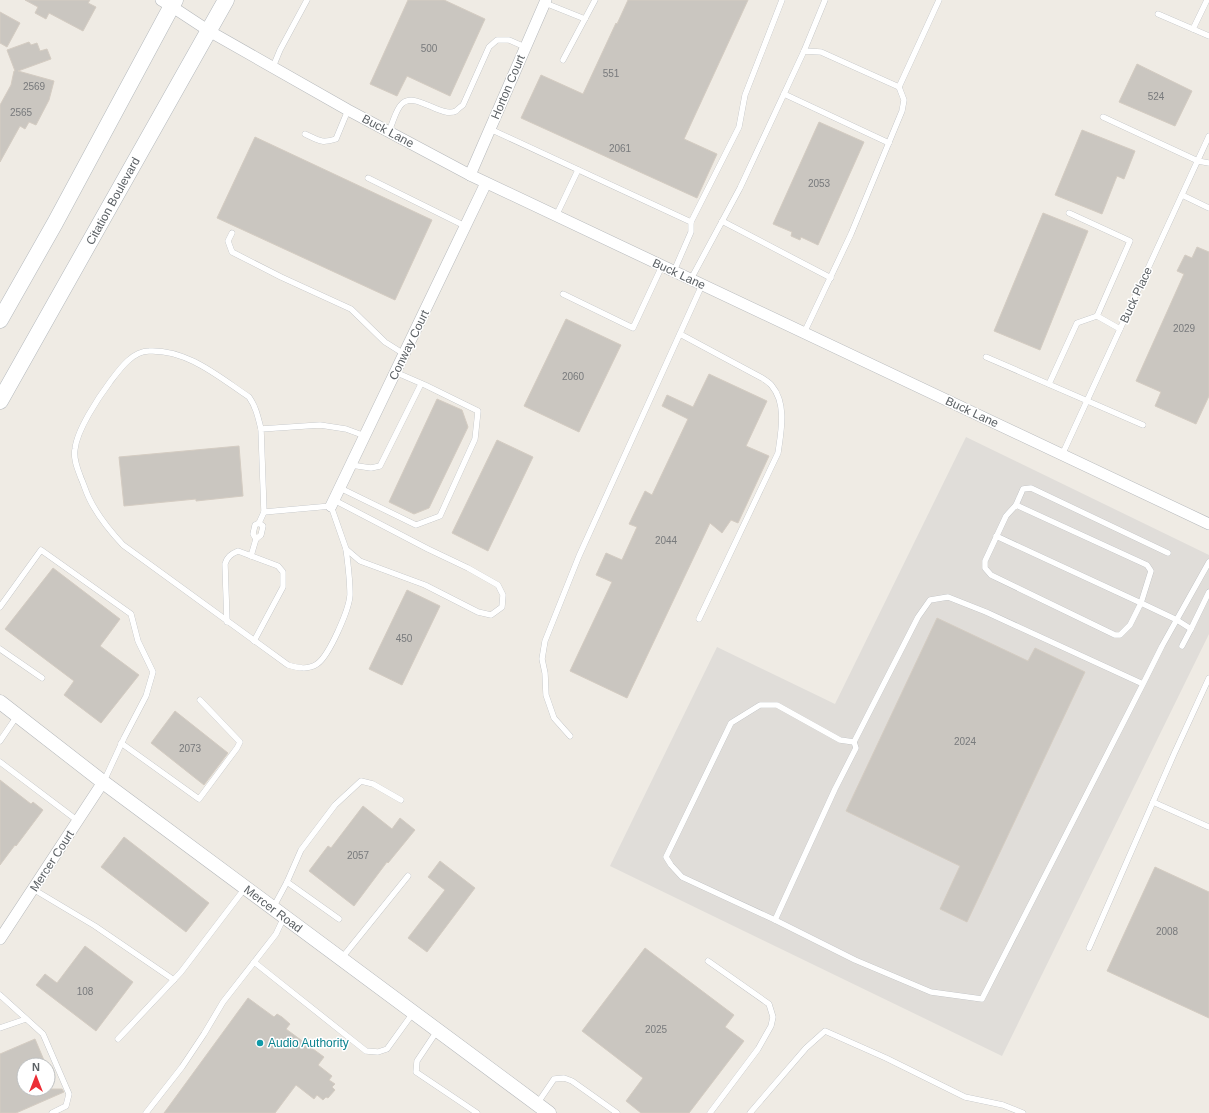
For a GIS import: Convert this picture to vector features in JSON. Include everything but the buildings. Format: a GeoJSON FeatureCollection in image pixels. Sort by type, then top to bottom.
{"type":"FeatureCollection","features":[{"type":"Feature","properties":{"kind":"main road","name":"Citation Boulevard"},"geometry":{"type":"LineString","coordinates":[[0,401],[226,0]]}},
{"type":"Feature","properties":{"kind":"main road"},"geometry":{"type":"LineString","coordinates":[[0,320],[55,223],[169,2]]}},
{"type":"Feature","properties":{"kind":"street","name":"Horton Court"},"geometry":{"type":"LineString","coordinates":[[470,175],[545,1]]}},
{"type":"Feature","properties":{"kind":"street","name":"Buck Lane"},"geometry":{"type":"LineString","coordinates":[[169,2],[209,31],[348,110],[470,175],[1209,524]]}},
{"type":"Feature","properties":{"kind":"street","name":"Conway Court"},"geometry":{"type":"LineString","coordinates":[[333,503],[486,183]]}},
{"type":"Feature","properties":{"kind":"street","name":"Mercer Road"},"geometry":{"type":"LineString","coordinates":[[0,702],[103,782],[549,1113]]}},
{"type":"Feature","properties":{"kind":"street","name":"Mercer Court"},"geometry":{"type":"LineString","coordinates":[[0,937],[103,782]]}},
{"type":"Feature","properties":{"kind":"lane"},"geometry":{"type":"LineString","coordinates":[[273,67],[280,50],[307,0]]}},
{"type":"Feature","properties":{"kind":"lane"},"geometry":{"type":"LineString","coordinates":[[563,60],[595,0]]}},
{"type":"Feature","properties":{"kind":"lane"},"geometry":{"type":"LineString","coordinates":[[674,271],[691,232],[691,222],[739,128],[745,95],[782,0]]}},
{"type":"Feature","properties":{"kind":"lane"},"geometry":{"type":"LineString","coordinates":[[691,279],[740,188],[804,51],[826,0]]}},
{"type":"Feature","properties":{"kind":"lane"},"geometry":{"type":"LineString","coordinates":[[899,87],[939,0]]}},
{"type":"Feature","properties":{"kind":"lane"},"geometry":{"type":"LineString","coordinates":[[1193,29],[1207,0]]}},
{"type":"Feature","properties":{"kind":"lane"},"geometry":{"type":"LineString","coordinates":[[545,1],[585,20]]}},
{"type":"Feature","properties":{"kind":"lane"},"geometry":{"type":"LineString","coordinates":[[1158,14],[1209,36]]}},
{"type":"Feature","properties":{"kind":"lane"},"geometry":{"type":"LineString","coordinates":[[389,132],[401,106],[410,101],[415,101],[444,111],[452,112],[463,105],[489,47],[496,40],[509,40],[526,47]]}},
{"type":"Feature","properties":{"kind":"lane"},"geometry":{"type":"LineString","coordinates":[[804,51],[821,52],[899,87],[904,100],[902,111],[851,234],[804,333]]}},
{"type":"Feature","properties":{"kind":"lane"},"geometry":{"type":"LineString","coordinates":[[784,94],[889,142]]}},
{"type":"Feature","properties":{"kind":"lane"},"geometry":{"type":"LineString","coordinates":[[306,134],[321,142],[336,140],[348,110]]}},
{"type":"Feature","properties":{"kind":"lane"},"geometry":{"type":"LineString","coordinates":[[1103,117],[1198,161],[1209,163]]}},
{"type":"Feature","properties":{"kind":"lane"},"geometry":{"type":"LineString","coordinates":[[490,129],[691,222]]}},
{"type":"Feature","properties":{"kind":"lane","name":"Buck Place"},"geometry":{"type":"LineString","coordinates":[[1062,455],[1209,136]]}},
{"type":"Feature","properties":{"kind":"lane"},"geometry":{"type":"LineString","coordinates":[[556,216],[578,170]]}},
{"type":"Feature","properties":{"kind":"lane"},"geometry":{"type":"LineString","coordinates":[[368,178],[466,226]]}},
{"type":"Feature","properties":{"kind":"lane"},"geometry":{"type":"LineString","coordinates":[[1182,195],[1209,208]]}},
{"type":"Feature","properties":{"kind":"lane"},"geometry":{"type":"LineString","coordinates":[[1049,384],[1077,323],[1097,316],[1130,241],[1069,213]]}},
{"type":"Feature","properties":{"kind":"lane"},"geometry":{"type":"LineString","coordinates":[[722,221],[830,278]]}},
{"type":"Feature","properties":{"kind":"lane"},"geometry":{"type":"LineString","coordinates":[[232,233],[228,241],[232,252],[281,277],[351,309],[386,342],[404,354]]}},
{"type":"Feature","properties":{"kind":"lane"},"geometry":{"type":"LineString","coordinates":[[563,294],[633,328],[662,266]]}},
{"type":"Feature","properties":{"kind":"lane"},"geometry":{"type":"LineString","coordinates":[[570,736],[554,718],[546,695],[545,673],[542,659],[545,641],[579,556],[702,284]]}},
{"type":"Feature","properties":{"kind":"lane"},"geometry":{"type":"LineString","coordinates":[[1097,316],[1120,329]]}},
{"type":"Feature","properties":{"kind":"lane"},"geometry":{"type":"LineString","coordinates":[[680,334],[762,378],[772,385],[779,398],[781,412],[781,436],[778,453],[700,619]]}},
{"type":"Feature","properties":{"kind":"lane"},"geometry":{"type":"LineString","coordinates":[[251,556],[256,539],[253,534],[255,525],[259,522],[264,512],[261,429],[253,403],[249,397],[189,358],[163,351],[147,350],[135,355],[121,367],[103,391],[78,436],[74,450],[77,468],[89,499],[107,527],[123,545],[288,665],[304,669],[318,664],[329,649],[344,618],[350,596],[346,549],[333,503]]}},
{"type":"Feature","properties":{"kind":"lane"},"geometry":{"type":"LineString","coordinates":[[986,357],[1143,425]]}},
{"type":"Feature","properties":{"kind":"lane"},"geometry":{"type":"LineString","coordinates":[[340,488],[416,524],[440,516],[475,439],[478,411],[396,372]]}},
{"type":"Feature","properties":{"kind":"lane"},"geometry":{"type":"LineString","coordinates":[[351,465],[371,468],[380,466],[421,384]]}},
{"type":"Feature","properties":{"kind":"lane"},"geometry":{"type":"LineString","coordinates":[[261,429],[320,425],[346,428],[365,436]]}},
{"type":"Feature","properties":{"kind":"lane"},"geometry":{"type":"LineString","coordinates":[[1016,505],[1148,565],[1151,571],[1141,604],[1130,625],[1120,635],[1115,635],[991,575],[985,568],[985,560],[996,536],[1006,516],[1016,505],[1023,489],[1031,488],[1168,553]]}},
{"type":"Feature","properties":{"kind":"lane"},"geometry":{"type":"LineString","coordinates":[[264,512],[333,503],[468,568],[498,585],[503,595],[502,607],[491,615],[478,612],[426,585],[360,561],[346,549]]}},
{"type":"Feature","properties":{"kind":"lane"},"geometry":{"type":"LineString","coordinates":[[996,536],[1177,620],[1191,629]]}},
{"type":"Feature","properties":{"kind":"lane"},"geometry":{"type":"LineString","coordinates":[[0,607],[41,550],[132,614],[138,641],[153,672],[146,696],[103,782]]}},
{"type":"Feature","properties":{"kind":"lane"},"geometry":{"type":"LineString","coordinates":[[227,622],[224,577],[227,559],[238,551],[278,566],[282,572],[283,587],[254,641]]}},
{"type":"Feature","properties":{"kind":"lane"},"geometry":{"type":"LineString","coordinates":[[854,742],[840,740],[777,705],[760,705],[731,723],[666,857],[671,866],[682,877],[775,920],[855,960],[931,992],[982,999],[1143,684],[1208,564]]}},
{"type":"Feature","properties":{"kind":"lane"},"geometry":{"type":"LineString","coordinates":[[1182,646],[1209,592]]}},
{"type":"Feature","properties":{"kind":"lane"},"geometry":{"type":"LineString","coordinates":[[775,920],[835,789],[856,748],[854,742],[918,617],[930,600],[948,596],[1143,684]]}},
{"type":"Feature","properties":{"kind":"lane"},"geometry":{"type":"LineString","coordinates":[[0,648],[42,678]]}},
{"type":"Feature","properties":{"kind":"lane"},"geometry":{"type":"LineString","coordinates":[[1089,948],[1209,678]]}},
{"type":"Feature","properties":{"kind":"lane"},"geometry":{"type":"LineString","coordinates":[[122,743],[199,799],[240,742],[200,700]]}},
{"type":"Feature","properties":{"kind":"lane"},"geometry":{"type":"LineString","coordinates":[[0,741],[17,716]]}},
{"type":"Feature","properties":{"kind":"lane"},"geometry":{"type":"LineString","coordinates":[[0,762],[78,821]]}},
{"type":"Feature","properties":{"kind":"lane"},"geometry":{"type":"LineString","coordinates":[[273,908],[301,850],[336,805],[361,781],[373,784],[401,800]]}},
{"type":"Feature","properties":{"kind":"lane"},"geometry":{"type":"LineString","coordinates":[[1153,802],[1209,827]]}},
{"type":"Feature","properties":{"kind":"lane"},"geometry":{"type":"LineString","coordinates":[[341,959],[408,876]]}},
{"type":"Feature","properties":{"kind":"lane"},"geometry":{"type":"LineString","coordinates":[[286,882],[339,919]]}},
{"type":"Feature","properties":{"kind":"lane"},"geometry":{"type":"LineString","coordinates":[[118,1039],[181,972],[245,888]]}},
{"type":"Feature","properties":{"kind":"lane"},"geometry":{"type":"LineString","coordinates":[[33,889],[95,926],[174,980]]}},
{"type":"Feature","properties":{"kind":"lane"},"geometry":{"type":"LineString","coordinates":[[146,1113],[182,1067],[223,1002],[276,934],[284,917]]}},
{"type":"Feature","properties":{"kind":"lane"},"geometry":{"type":"LineString","coordinates":[[708,961],[769,1004],[773,1017],[771,1026],[758,1049],[710,1113]]}},
{"type":"Feature","properties":{"kind":"lane"},"geometry":{"type":"LineString","coordinates":[[254,962],[366,1051],[378,1052],[387,1048],[413,1012]]}},
{"type":"Feature","properties":{"kind":"lane"},"geometry":{"type":"LineString","coordinates":[[0,995],[43,1034],[69,1094],[66,1106],[52,1113]]}},
{"type":"Feature","properties":{"kind":"lane"},"geometry":{"type":"LineString","coordinates":[[0,1028],[26,1019]]}},
{"type":"Feature","properties":{"kind":"lane"},"geometry":{"type":"LineString","coordinates":[[438,1030],[417,1061],[416,1072],[477,1113]]}},
{"type":"Feature","properties":{"kind":"lane"},"geometry":{"type":"LineString","coordinates":[[750,1113],[806,1048],[825,1031],[965,1096],[1003,1105],[1023,1113]]}},
{"type":"Feature","properties":{"kind":"lane"},"geometry":{"type":"LineString","coordinates":[[537,1104],[554,1079],[564,1078],[572,1081],[617,1113]]}},
{"type":"Feature","properties":{"kind":"shaded area"},"geometry":{"type":"Polygon","coordinates":[[[966,437],[1209,555],[1209,634],[1002,1056],[610,866],[717,647],[835,704],[966,437]]]}},
{"type":"Feature","properties":{"kind":"place","name":"Audio Authority"},"geometry":{"type":"Point","coordinates":[260,1043]}}]}
